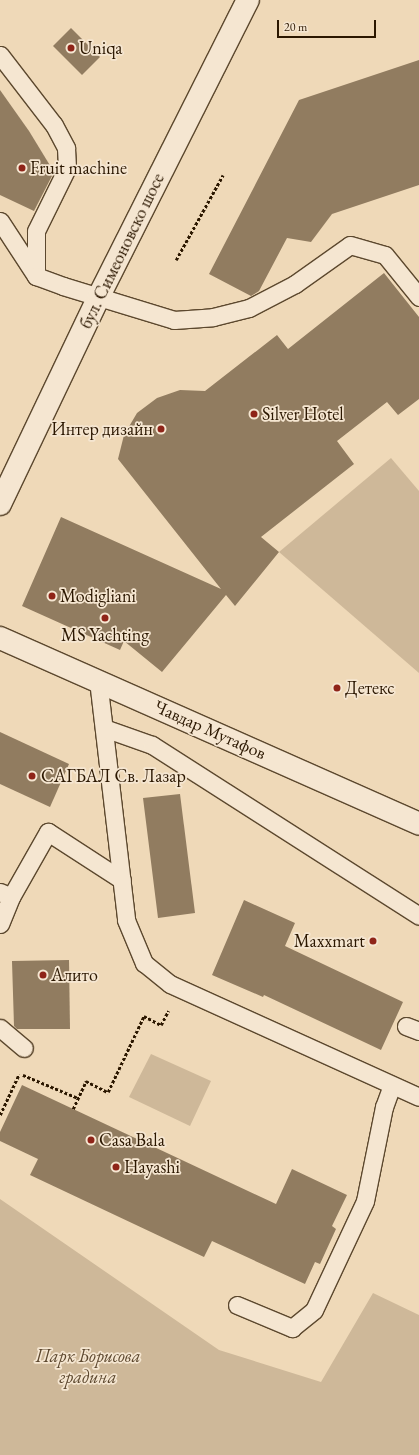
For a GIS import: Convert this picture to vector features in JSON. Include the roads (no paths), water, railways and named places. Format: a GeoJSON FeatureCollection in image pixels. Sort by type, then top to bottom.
{"type":"FeatureCollection","features":[{"type":"Feature","properties":{"kind":"main road","name":"бул. Симеоновско шосе"},"geometry":{"type":"LineString","coordinates":[[0,504],[99,296],[248,0]]}},
{"type":"Feature","properties":{"kind":"main road","name":"Чавдар Мутафов"},"geometry":{"type":"LineString","coordinates":[[0,638],[98,680],[419,824]]}},
{"type":"Feature","properties":{"kind":"lane"},"geometry":{"type":"LineString","coordinates":[[0,55],[54,125],[66,148],[67,168],[36,231],[36,276]]}},
{"type":"Feature","properties":{"kind":"lane"},"geometry":{"type":"LineString","coordinates":[[0,221],[36,276],[174,320],[213,316],[249,308],[295,284],[350,245],[385,255],[419,297]]}},
{"type":"Feature","properties":{"kind":"lane"},"geometry":{"type":"LineString","coordinates":[[98,680],[126,920],[144,963],[170,984],[419,1097]]}},
{"type":"Feature","properties":{"kind":"lane"},"geometry":{"type":"LineString","coordinates":[[104,728],[152,745],[419,916]]}},
{"type":"Feature","properties":{"kind":"lane"},"geometry":{"type":"LineString","coordinates":[[0,924],[6,894],[48,832],[122,880]]}},
{"type":"Feature","properties":{"kind":"lane"},"geometry":{"type":"LineString","coordinates":[[0,1028],[24,1048]]}},
{"type":"Feature","properties":{"kind":"lane"},"geometry":{"type":"LineString","coordinates":[[237,1305],[292,1328],[314,1310],[365,1201],[384,1107],[392,1085]]}},
{"type":"Feature","properties":{"kind":"place","name":"Uniqa"},"geometry":{"type":"Point","coordinates":[71,48]}},
{"type":"Feature","properties":{"kind":"place","name":"Fruit machine"},"geometry":{"type":"Point","coordinates":[22,168]}},
{"type":"Feature","properties":{"kind":"place","name":"Silver Hotel"},"geometry":{"type":"Point","coordinates":[254,414]}},
{"type":"Feature","properties":{"kind":"place","name":"Интер дизайн"},"geometry":{"type":"Point","coordinates":[161,429]}},
{"type":"Feature","properties":{"kind":"place","name":"Modigliani"},"geometry":{"type":"Point","coordinates":[52,596]}},
{"type":"Feature","properties":{"kind":"place","name":"MS Yachting"},"geometry":{"type":"Point","coordinates":[105,618]}},
{"type":"Feature","properties":{"kind":"place","name":"Детекс"},"geometry":{"type":"Point","coordinates":[337,688]}},
{"type":"Feature","properties":{"kind":"place","name":"САГБАЛ Св. Лазар"},"geometry":{"type":"Point","coordinates":[32,776]}},
{"type":"Feature","properties":{"kind":"place","name":"Maxxmart"},"geometry":{"type":"Point","coordinates":[373,941]}},
{"type":"Feature","properties":{"kind":"place","name":"Алито"},"geometry":{"type":"Point","coordinates":[43,975]}},
{"type":"Feature","properties":{"kind":"place","name":"Casa Bala"},"geometry":{"type":"Point","coordinates":[91,1140]}},
{"type":"Feature","properties":{"kind":"place","name":"Hayashi"},"geometry":{"type":"Point","coordinates":[116,1167]}},
{"type":"Feature","properties":{"kind":"park label","name":"Парк Борисова градина"},"geometry":{"type":"Point","coordinates":[88,1367]}}]}
